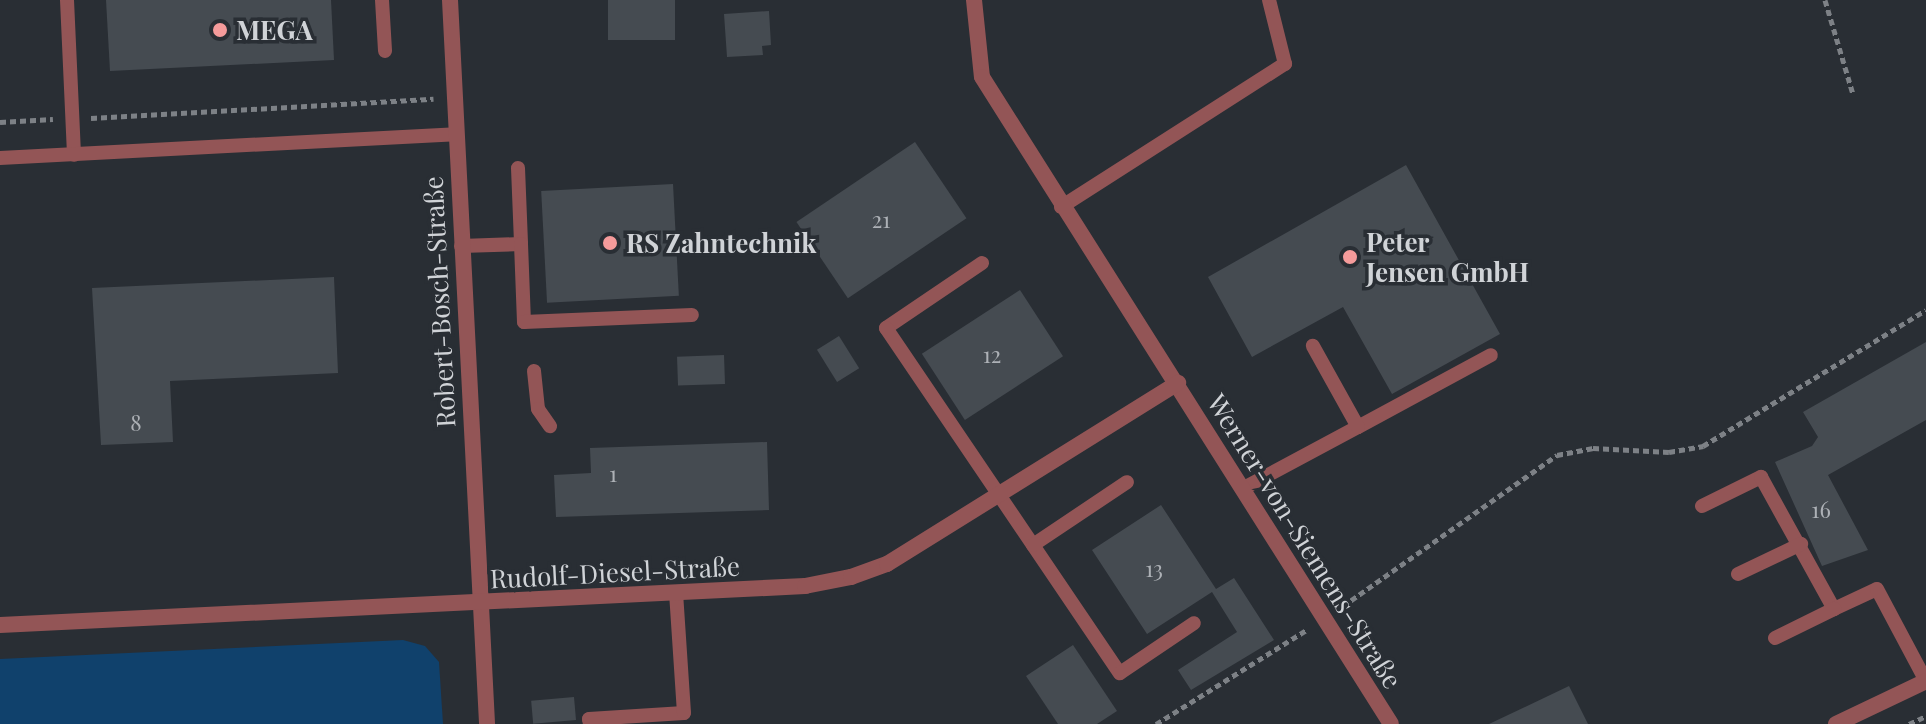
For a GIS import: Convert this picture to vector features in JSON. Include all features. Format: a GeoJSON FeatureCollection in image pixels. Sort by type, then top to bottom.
{"type":"FeatureCollection","features":[{"type":"Feature","properties":{"kind":"street","name":"Robert-Bosch-Straße"},"geometry":{"type":"LineString","coordinates":[[450,0],[481,602]]}},
{"type":"Feature","properties":{"kind":"street"},"geometry":{"type":"LineString","coordinates":[[974,0],[982,77],[1061,207],[1178,383]]}},
{"type":"Feature","properties":{"kind":"street","name":"Werner-von-Siemens-Straße"},"geometry":{"type":"LineString","coordinates":[[1178,383],[1391,724]]}},
{"type":"Feature","properties":{"kind":"street","name":"Rudolf-Diesel-Straße"},"geometry":{"type":"LineString","coordinates":[[0,625],[805,586],[851,577],[887,564],[1000,497],[1178,383]]}},
{"type":"Feature","properties":{"kind":"street"},"geometry":{"type":"LineString","coordinates":[[481,602],[487,724]]}},
{"type":"Feature","properties":{"kind":"street"},"geometry":{"type":"LineString","coordinates":[[1836,724],[1926,681]]}},
{"type":"Feature","properties":{"kind":"lane"},"geometry":{"type":"LineString","coordinates":[[67,0],[74,155]]}},
{"type":"Feature","properties":{"kind":"lane"},"geometry":{"type":"LineString","coordinates":[[382,0],[385,51]]}},
{"type":"Feature","properties":{"kind":"lane"},"geometry":{"type":"LineString","coordinates":[[1061,207],[1285,64],[1269,0]]}},
{"type":"Feature","properties":{"kind":"lane"},"geometry":{"type":"LineString","coordinates":[[0,158],[455,134]]}},
{"type":"Feature","properties":{"kind":"lane"},"geometry":{"type":"LineString","coordinates":[[518,168],[524,322],[692,315]]}},
{"type":"Feature","properties":{"kind":"lane"},"geometry":{"type":"LineString","coordinates":[[461,246],[521,244]]}},
{"type":"Feature","properties":{"kind":"lane"},"geometry":{"type":"LineString","coordinates":[[982,263],[886,328],[1120,673],[1194,623]]}},
{"type":"Feature","properties":{"kind":"lane"},"geometry":{"type":"LineString","coordinates":[[1313,346],[1358,427]]}},
{"type":"Feature","properties":{"kind":"lane"},"geometry":{"type":"LineString","coordinates":[[1244,488],[1491,355]]}},
{"type":"Feature","properties":{"kind":"lane"},"geometry":{"type":"LineString","coordinates":[[534,371],[538,409],[550,426]]}},
{"type":"Feature","properties":{"kind":"lane"},"geometry":{"type":"LineString","coordinates":[[1702,506],[1761,477],[1801,544],[1834,609]]}},
{"type":"Feature","properties":{"kind":"lane"},"geometry":{"type":"LineString","coordinates":[[1033,545],[1127,482]]}},
{"type":"Feature","properties":{"kind":"lane"},"geometry":{"type":"LineString","coordinates":[[1738,574],[1801,544]]}},
{"type":"Feature","properties":{"kind":"lane"},"geometry":{"type":"LineString","coordinates":[[1775,638],[1877,589],[1926,681]]}},
{"type":"Feature","properties":{"kind":"lane"},"geometry":{"type":"LineString","coordinates":[[590,724],[589,719],[684,713],[676,593]]}},
{"type":"Feature","properties":{"kind":"path"},"geometry":{"type":"LineString","coordinates":[[1825,0],[1853,94]]}},
{"type":"Feature","properties":{"kind":"path"},"geometry":{"type":"LineString","coordinates":[[0,122],[454,98]]}},
{"type":"Feature","properties":{"kind":"path"},"geometry":{"type":"LineString","coordinates":[[1156,724],[1325,618],[1557,455],[1593,448],[1669,452],[1703,446],[1926,310]]}},
{"type":"Feature","properties":{"kind":"path"},"geometry":{"type":"LineString","coordinates":[[1909,724],[1926,716]]}},
{"type":"Feature","properties":{"kind":"shaded area"},"geometry":{"type":"Polygon","coordinates":[[[403,640],[425,646],[439,662],[443,724],[0,724],[0,659],[403,640]]]}},
{"type":"Feature","properties":{"kind":"building","name":"MEGA"},"geometry":{"type":"Polygon","coordinates":[[[106,0],[331,0],[334,60],[110,71],[106,0]]]}},
{"type":"Feature","properties":{"kind":"building"},"geometry":{"type":"Polygon","coordinates":[[[608,0],[675,0],[675,40],[608,40],[608,0]]]}},
{"type":"Feature","properties":{"kind":"building"},"geometry":{"type":"Polygon","coordinates":[[[769,11],[771,45],[762,46],[763,55],[727,57],[724,14],[769,11]]]}},
{"type":"Feature","properties":{"kind":"building"},"geometry":{"type":"Polygon","coordinates":[[[915,142],[966,218],[848,298],[796,222],[915,142]]]}},
{"type":"Feature","properties":{"kind":"building","name":"Peter Jensen GmbH"},"geometry":{"type":"Polygon","coordinates":[[[1406,165],[1500,334],[1392,394],[1343,307],[1252,357],[1208,277],[1406,165]]]}},
{"type":"Feature","properties":{"kind":"building","name":"RS Zahntechnik"},"geometry":{"type":"Polygon","coordinates":[[[673,184],[679,296],[547,303],[541,191],[673,184]]]}},
{"type":"Feature","properties":{"kind":"building"},"geometry":{"type":"Polygon","coordinates":[[[334,277],[338,373],[170,381],[173,442],[101,445],[92,288],[334,277]]]}},
{"type":"Feature","properties":{"kind":"building"},"geometry":{"type":"Polygon","coordinates":[[[1020,290],[1063,356],[965,420],[922,354],[1020,290]]]}},
{"type":"Feature","properties":{"kind":"building"},"geometry":{"type":"Polygon","coordinates":[[[839,336],[859,368],[837,382],[817,350],[839,336]]]}},
{"type":"Feature","properties":{"kind":"building"},"geometry":{"type":"Polygon","coordinates":[[[1926,342],[1926,420],[1828,475],[1868,550],[1822,566],[1775,462],[1812,446],[1818,437],[1803,412],[1926,342]]]}},
{"type":"Feature","properties":{"kind":"building"},"geometry":{"type":"Polygon","coordinates":[[[724,355],[725,384],[678,386],[677,357],[724,355]]]}},
{"type":"Feature","properties":{"kind":"building"},"geometry":{"type":"Polygon","coordinates":[[[767,442],[769,510],[556,517],[554,475],[591,473],[590,448],[767,442]]]}},
{"type":"Feature","properties":{"kind":"building"},"geometry":{"type":"Polygon","coordinates":[[[1161,505],[1216,589],[1234,578],[1274,640],[1191,690],[1178,670],[1237,632],[1212,592],[1147,634],[1092,550],[1161,505]]]}},
{"type":"Feature","properties":{"kind":"building"},"geometry":{"type":"Polygon","coordinates":[[[1073,645],[1117,711],[1097,724],[1058,724],[1026,676],[1073,645]]]}},
{"type":"Feature","properties":{"kind":"building"},"geometry":{"type":"Polygon","coordinates":[[[1569,686],[1588,724],[1489,724],[1569,686]]]}},
{"type":"Feature","properties":{"kind":"building"},"geometry":{"type":"Polygon","coordinates":[[[574,697],[576,720],[533,724],[531,701],[574,697]]]}},
{"type":"Feature","properties":{"kind":"place","name":"MEGA"},"geometry":{"type":"Point","coordinates":[220,30]}},
{"type":"Feature","properties":{"kind":"place","name":"RS Zahntechnik"},"geometry":{"type":"Point","coordinates":[610,243]}},
{"type":"Feature","properties":{"kind":"place","name":"Peter Jensen GmbH"},"geometry":{"type":"Point","coordinates":[1350,257]}}]}
